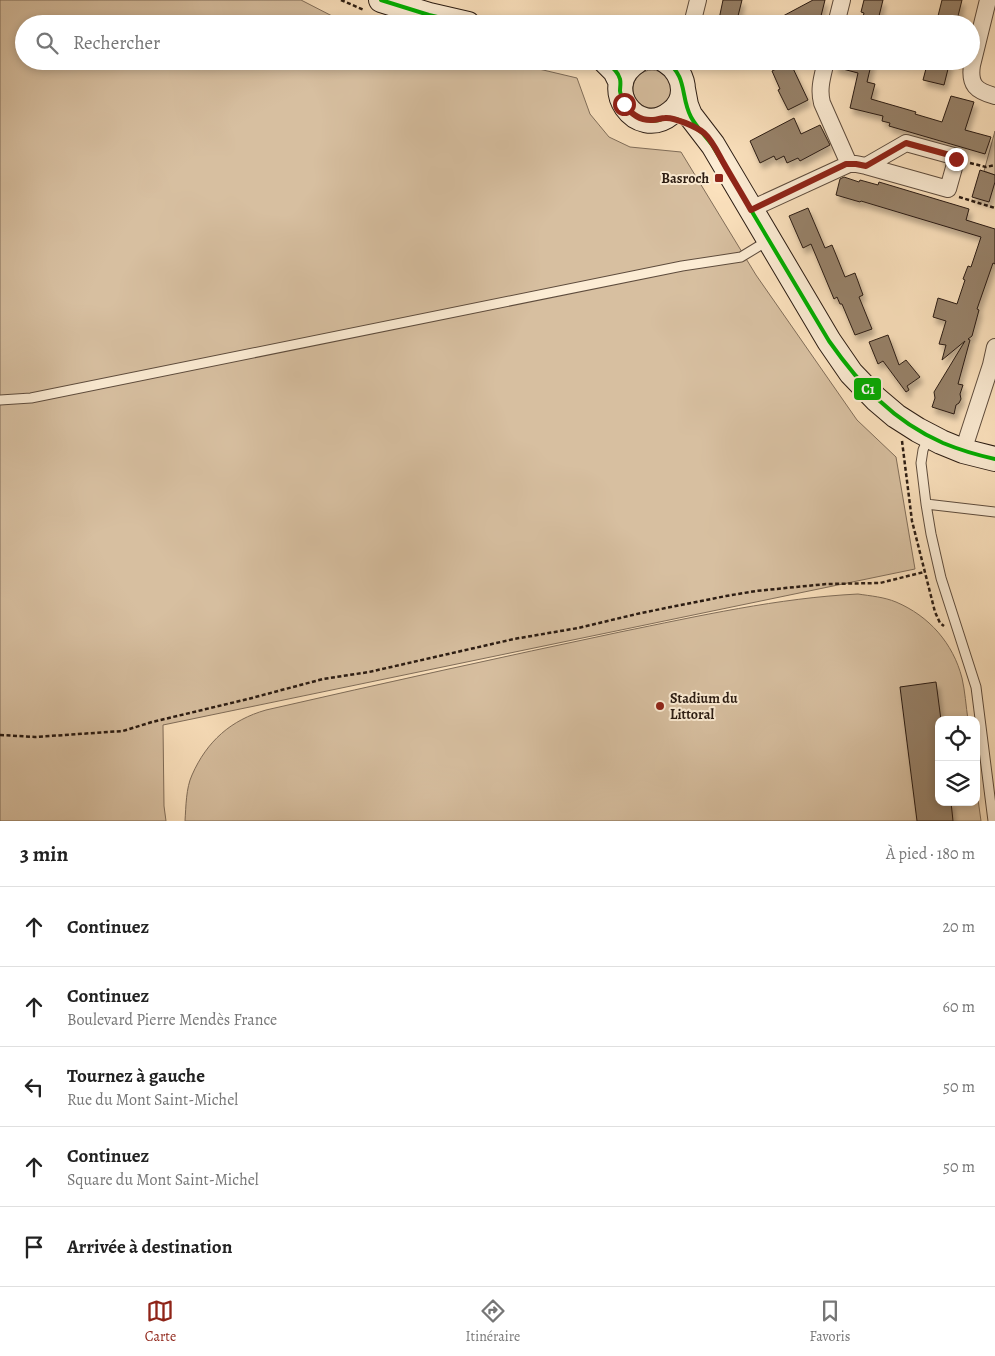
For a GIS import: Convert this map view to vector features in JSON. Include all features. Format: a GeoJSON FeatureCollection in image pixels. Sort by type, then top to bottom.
{"type":"FeatureCollection","features":[{"type":"Feature","properties":{"kind":"street"},"geometry":{"type":"LineString","coordinates":[[381,0],[429,15]]}},
{"type":"Feature","properties":{"kind":"street"},"geometry":{"type":"LineString","coordinates":[[694,15],[698,0]]}},
{"type":"Feature","properties":{"kind":"street"},"geometry":{"type":"LineString","coordinates":[[838,15],[842,0]]}},
{"type":"Feature","properties":{"kind":"street"},"geometry":{"type":"LineString","coordinates":[[980,32],[988,0]]}},
{"type":"Feature","properties":{"kind":"street"},"geometry":{"type":"LineString","coordinates":[[626,70],[620,91],[623,102],[631,113],[638,117],[648,120],[664,118],[677,107],[681,100],[683,89]]}},
{"type":"Feature","properties":{"kind":"street"},"geometry":{"type":"LineString","coordinates":[[676,70],[680,75],[690,115],[713,145],[829,341],[851,373],[886,408],[929,436],[963,451],[995,459]]}},
{"type":"Feature","properties":{"kind":"street"},"geometry":{"type":"LineString","coordinates":[[824,70],[820,96],[849,164]]}},
{"type":"Feature","properties":{"kind":"street"},"geometry":{"type":"LineString","coordinates":[[972,70],[971,76],[976,88],[995,96]]}},
{"type":"Feature","properties":{"kind":"street"},"geometry":{"type":"LineString","coordinates":[[664,118],[686,124],[704,134]]}},
{"type":"Feature","properties":{"kind":"street"},"geometry":{"type":"LineString","coordinates":[[751,210],[849,164],[866,166],[948,189],[957,157],[906,143],[866,166]]}},
{"type":"Feature","properties":{"kind":"street"},"geometry":{"type":"LineString","coordinates":[[963,451],[995,347]]}},
{"type":"Feature","properties":{"kind":"lane"},"geometry":{"type":"LineString","coordinates":[[0,400],[32,398],[672,268],[741,257],[769,240]]}},
{"type":"Feature","properties":{"kind":"lane"},"geometry":{"type":"LineString","coordinates":[[929,436],[923,450],[921,463],[932,541],[941,578],[976,687],[976,716]]}},
{"type":"Feature","properties":{"kind":"lane"},"geometry":{"type":"LineString","coordinates":[[926,504],[995,512]]}},
{"type":"Feature","properties":{"kind":"lane"},"geometry":{"type":"LineString","coordinates":[[980,743],[993,821]]}},
{"type":"Feature","properties":{"kind":"path"},"geometry":{"type":"LineString","coordinates":[[956,159],[986,167],[995,165]]}},
{"type":"Feature","properties":{"kind":"path"},"geometry":{"type":"LineString","coordinates":[[948,189],[954,195],[995,208]]}},
{"type":"Feature","properties":{"kind":"path"},"geometry":{"type":"LineString","coordinates":[[0,735],[35,737],[124,731],[152,722],[323,679],[369,672],[514,639],[578,628],[641,613],[756,590],[826,584],[880,583],[924,572]]}},
{"type":"Feature","properties":{"kind":"shaded area"},"geometry":{"type":"Polygon","coordinates":[[[0,0],[301,0],[330,15],[15,15],[15,70],[543,70],[577,78],[590,114],[609,137],[630,147],[681,152],[756,275],[857,420],[896,457],[915,569],[163,725],[164,806],[166,821],[0,821],[0,0]]]}},
{"type":"Feature","properties":{"kind":"shaded area"},"geometry":{"type":"Polygon","coordinates":[[[652,70],[666,75],[671,89],[666,103],[652,108],[638,103],[633,89],[638,75],[652,70]]]}},
{"type":"Feature","properties":{"kind":"shaded area"},"geometry":{"type":"Polygon","coordinates":[[[995,131],[995,175],[984,171],[995,131]]]}},
{"type":"Feature","properties":{"kind":"shaded area","name":"Stadium du Littoral"},"geometry":{"type":"Polygon","coordinates":[[[858,594],[896,602],[929,623],[946,642],[953,653],[962,678],[968,716],[935,716],[935,806],[979,806],[981,821],[185,821],[190,780],[198,763],[213,742],[231,726],[253,714],[620,632],[709,614],[798,599],[858,594]]]}},
{"type":"Feature","properties":{"kind":"building"},"geometry":{"type":"Polygon","coordinates":[[[723,0],[742,0],[738,15],[720,15],[723,0]]]}},
{"type":"Feature","properties":{"kind":"building"},"geometry":{"type":"Polygon","coordinates":[[[813,0],[825,0],[821,15],[785,15],[813,0]]]}},
{"type":"Feature","properties":{"kind":"building"},"geometry":{"type":"Polygon","coordinates":[[[864,0],[883,0],[879,15],[863,15],[864,13],[861,12],[864,0]]]}},
{"type":"Feature","properties":{"kind":"building"},"geometry":{"type":"Polygon","coordinates":[[[942,0],[962,0],[958,15],[938,15],[942,0]]]}},
{"type":"Feature","properties":{"kind":"building"},"geometry":{"type":"Polygon","coordinates":[[[794,70],[808,100],[788,110],[778,90],[780,89],[772,71],[794,70]]]}},
{"type":"Feature","properties":{"kind":"building"},"geometry":{"type":"Polygon","coordinates":[[[846,70],[870,70],[867,82],[875,84],[871,99],[916,112],[915,114],[942,122],[951,96],[974,102],[965,130],[991,137],[985,154],[889,126],[890,123],[882,121],[883,116],[850,108],[858,73],[846,70]]]}},
{"type":"Feature","properties":{"kind":"building"},"geometry":{"type":"Polygon","coordinates":[[[926,70],[948,70],[944,85],[923,80],[926,70]]]}},
{"type":"Feature","properties":{"kind":"building"},"geometry":{"type":"Polygon","coordinates":[[[794,118],[801,134],[820,125],[830,145],[800,161],[798,158],[787,163],[784,156],[776,160],[774,156],[760,163],[750,141],[794,118]]]}},
{"type":"Feature","properties":{"kind":"building"},"geometry":{"type":"Polygon","coordinates":[[[980,170],[995,175],[995,182],[989,202],[972,197],[980,170]]]}},
{"type":"Feature","properties":{"kind":"building"},"geometry":{"type":"Polygon","coordinates":[[[844,177],[878,185],[879,182],[969,209],[966,220],[995,229],[995,264],[993,263],[977,309],[979,310],[972,336],[968,339],[970,340],[958,384],[963,385],[960,394],[961,399],[956,405],[954,414],[932,407],[935,398],[934,392],[965,341],[942,360],[946,345],[939,344],[946,321],[933,317],[938,298],[957,304],[965,280],[963,279],[968,266],[971,267],[981,237],[836,195],[840,179],[844,177]]]}},
{"type":"Feature","properties":{"kind":"building"},"geometry":{"type":"Polygon","coordinates":[[[808,208],[825,248],[832,245],[845,277],[855,273],[863,295],[859,297],[872,329],[855,335],[842,304],[840,304],[837,297],[834,299],[811,244],[803,248],[789,216],[808,208]]]}},
{"type":"Feature","properties":{"kind":"building"},"geometry":{"type":"Polygon","coordinates":[[[888,335],[899,365],[906,360],[920,377],[907,386],[909,390],[906,392],[883,361],[878,364],[869,342],[888,335]]]}},
{"type":"Feature","properties":{"kind":"building"},"geometry":{"type":"Polygon","coordinates":[[[936,682],[940,716],[935,716],[935,806],[951,806],[953,821],[917,821],[900,687],[936,682]]]}},
{"type":"Feature","properties":{"kind":"transit line","name":"C1"},"geometry":{"type":"LineString","coordinates":[[381,0],[429,15]]}},
{"type":"Feature","properties":{"kind":"transit line","name":"C1"},"geometry":{"type":"LineString","coordinates":[[615,70],[620,80],[621,98],[633,114],[642,119],[656,121],[672,118],[694,127],[708,138],[829,341],[866,387],[893,413],[925,434],[956,448],[995,459]]}},
{"type":"Feature","properties":{"kind":"transit line","name":"C1"},"geometry":{"type":"LineString","coordinates":[[675,70],[681,80],[691,117],[717,152]]}},
{"type":"Feature","properties":{"kind":"place","name":"Basroch"},"geometry":{"type":"Point","coordinates":[719,178]}},
{"type":"Feature","properties":{"kind":"place","name":"Stadium du Littoral"},"geometry":{"type":"Point","coordinates":[660,706]}},
{"type":"Feature","properties":{"kind":"route"},"geometry":{"type":"LineString","coordinates":[[624,104],[631,113],[640,118],[648,120],[671,119],[686,124],[704,134],[713,145],[751,210],[846,164],[866,166],[906,143],[957,157],[956,159]]}}]}
